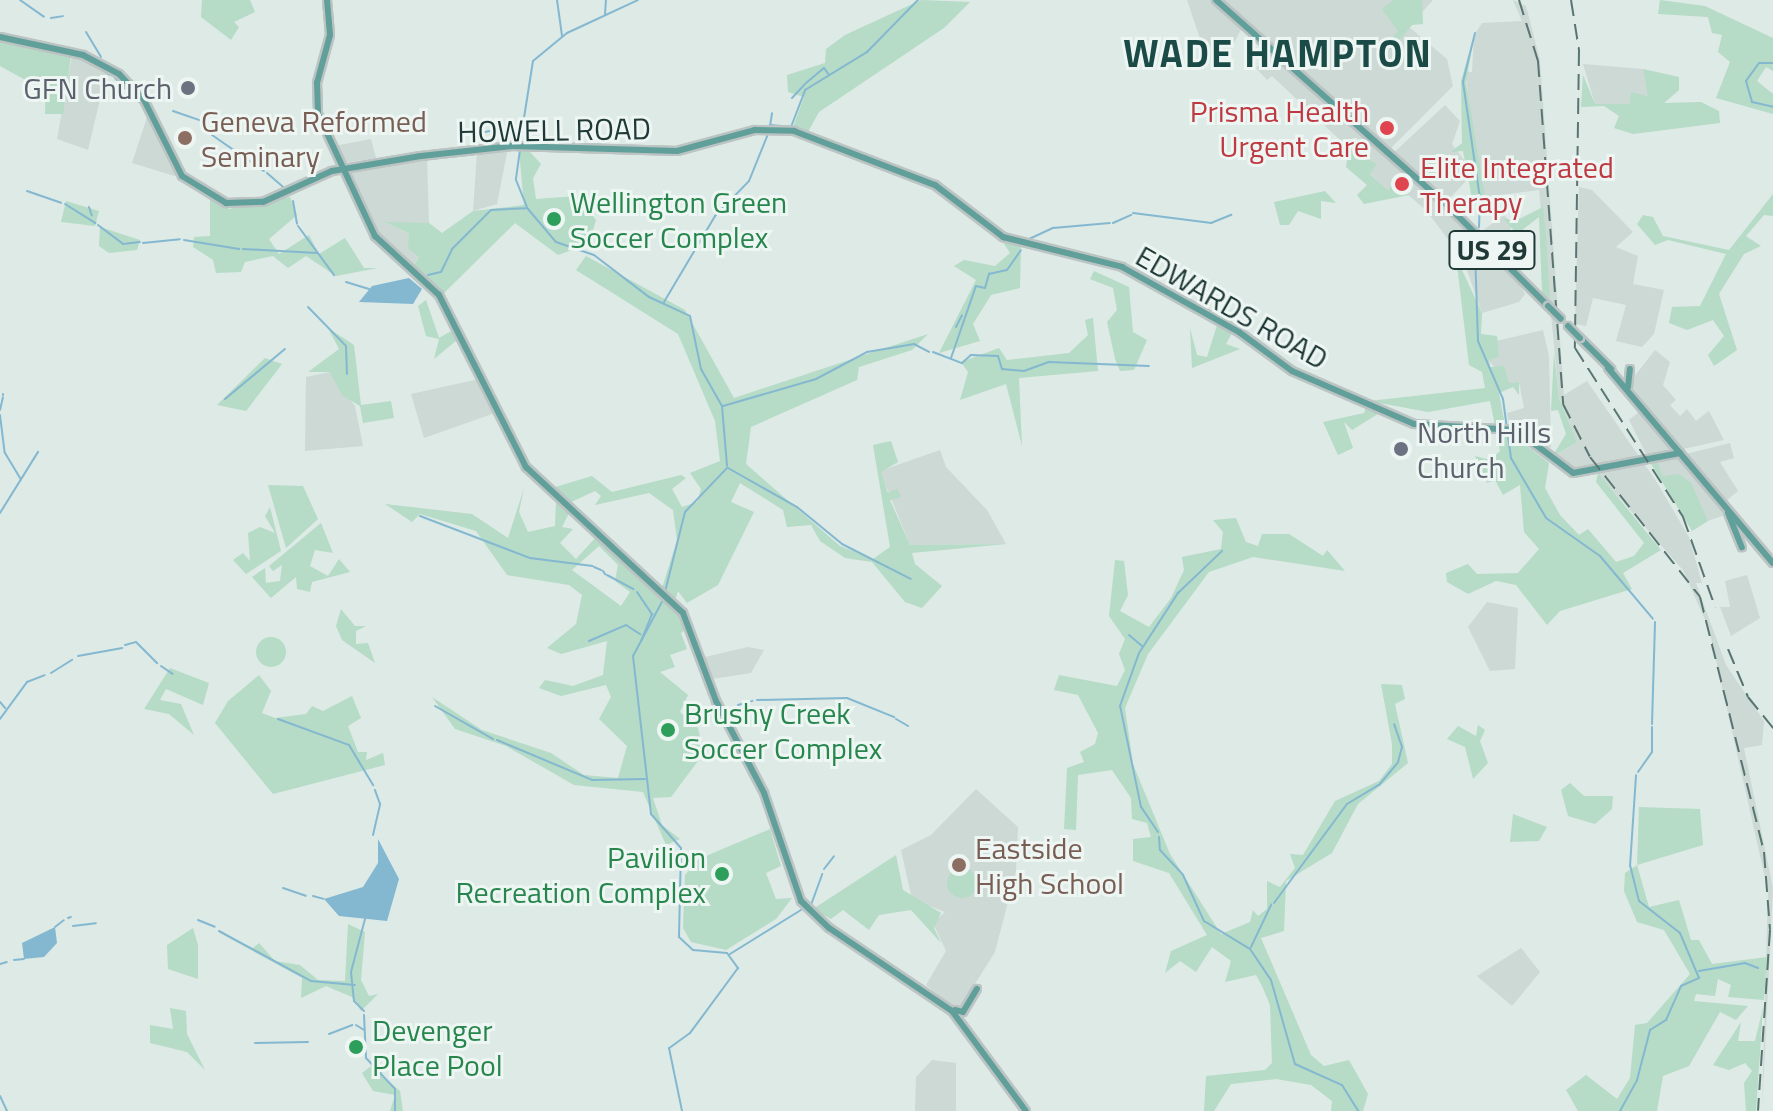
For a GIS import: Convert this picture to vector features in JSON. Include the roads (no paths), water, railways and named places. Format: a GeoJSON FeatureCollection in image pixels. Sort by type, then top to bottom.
{"type":"FeatureCollection","features":[{"type":"Feature","properties":{"kind":"main road"},"geometry":{"type":"LineString","coordinates":[[327,0],[330,35],[316,101],[342,168],[381,244],[439,295],[526,467],[666,595],[688,622],[716,701],[764,793],[801,901],[829,928],[946,1005],[963,1012],[977,989]]}},
{"type":"Feature","properties":{"kind":"main road","name":"US 29"},"geometry":{"type":"LineString","coordinates":[[1216,0],[1580,338],[1610,369],[1736,522]]}},
{"type":"Feature","properties":{"kind":"main road","name":"HOWELL ROAD"},"geometry":{"type":"LineString","coordinates":[[0,37],[88,57],[125,79],[150,110],[178,170],[210,197],[263,202],[342,168],[514,146],[677,151],[765,129]]}},
{"type":"Feature","properties":{"kind":"main road","name":"EDWARDS ROAD"},"geometry":{"type":"LineString","coordinates":[[765,129],[819,137],[886,162],[943,189],[1003,237],[1122,267],[1244,334],[1286,368],[1414,424],[1437,431],[1504,428],[1529,437],[1569,472],[1680,453]]}},
{"type":"Feature","properties":{"kind":"main road"},"geometry":{"type":"LineString","coordinates":[[1610,369],[1630,369],[1631,394]]}},
{"type":"Feature","properties":{"kind":"main road"},"geometry":{"type":"LineString","coordinates":[[1736,522],[1742,533],[1760,547]]}},
{"type":"Feature","properties":{"kind":"main road"},"geometry":{"type":"LineString","coordinates":[[1736,522],[1742,547]]}},
{"type":"Feature","properties":{"kind":"main road"},"geometry":{"type":"LineString","coordinates":[[1736,522],[1773,563]]}},
{"type":"Feature","properties":{"kind":"main road"},"geometry":{"type":"LineString","coordinates":[[946,1005],[965,1025],[1026,1111]]}},
{"type":"Feature","properties":{"kind":"water"},"geometry":{"type":"Polygon","coordinates":[[[409,278],[422,289],[413,304],[359,302],[372,286],[409,278]]]}},
{"type":"Feature","properties":{"kind":"water"},"geometry":{"type":"Polygon","coordinates":[[[378,839],[399,879],[387,921],[339,916],[324,899],[363,887],[378,863],[378,839]]]}},
{"type":"Feature","properties":{"kind":"water"},"geometry":{"type":"Polygon","coordinates":[[[55,927],[57,943],[44,957],[24,959],[22,943],[55,927]]]}},
{"type":"Feature","properties":{"kind":"waterway"},"geometry":{"type":"LineString","coordinates":[[20,0],[44,17]]}},
{"type":"Feature","properties":{"kind":"waterway"},"geometry":{"type":"LineString","coordinates":[[557,0],[562,36]]}},
{"type":"Feature","properties":{"kind":"waterway"},"geometry":{"type":"LineString","coordinates":[[605,14],[606,0]]}},
{"type":"Feature","properties":{"kind":"waterway"},"geometry":{"type":"LineString","coordinates":[[520,143],[533,61],[567,33],[638,0]]}},
{"type":"Feature","properties":{"kind":"waterway"},"geometry":{"type":"LineString","coordinates":[[770,125],[791,127],[805,90],[867,52],[918,0]]}},
{"type":"Feature","properties":{"kind":"waterway"},"geometry":{"type":"LineString","coordinates":[[51,18],[63,16]]}},
{"type":"Feature","properties":{"kind":"waterway"},"geometry":{"type":"LineString","coordinates":[[86,32],[101,57]]}},
{"type":"Feature","properties":{"kind":"waterway"},"geometry":{"type":"LineString","coordinates":[[1475,33],[1463,82],[1480,199]]}},
{"type":"Feature","properties":{"kind":"waterway"},"geometry":{"type":"LineString","coordinates":[[1773,63],[1759,63],[1746,81],[1752,102],[1773,107]]}},
{"type":"Feature","properties":{"kind":"waterway"},"geometry":{"type":"LineString","coordinates":[[806,83],[824,68],[829,75]]}},
{"type":"Feature","properties":{"kind":"waterway"},"geometry":{"type":"LineString","coordinates":[[102,69],[109,75]]}},
{"type":"Feature","properties":{"kind":"waterway"},"geometry":{"type":"LineString","coordinates":[[115,78],[138,101]]}},
{"type":"Feature","properties":{"kind":"waterway"},"geometry":{"type":"LineString","coordinates":[[792,98],[805,84]]}},
{"type":"Feature","properties":{"kind":"waterway"},"geometry":{"type":"LineString","coordinates":[[173,111],[202,121],[208,132]]}},
{"type":"Feature","properties":{"kind":"waterway"},"geometry":{"type":"LineString","coordinates":[[770,126],[772,113]]}},
{"type":"Feature","properties":{"kind":"waterway"},"geometry":{"type":"LineString","coordinates":[[492,131],[503,130]]}},
{"type":"Feature","properties":{"kind":"waterway"},"geometry":{"type":"LineString","coordinates":[[471,135],[490,131]]}},
{"type":"Feature","properties":{"kind":"waterway"},"geometry":{"type":"LineString","coordinates":[[506,133],[519,140]]}},
{"type":"Feature","properties":{"kind":"waterway"},"geometry":{"type":"LineString","coordinates":[[664,302],[715,216],[749,181],[768,134]]}},
{"type":"Feature","properties":{"kind":"waterway"},"geometry":{"type":"LineString","coordinates":[[212,135],[264,171]]}},
{"type":"Feature","properties":{"kind":"waterway"},"geometry":{"type":"LineString","coordinates":[[520,150],[516,180],[528,209],[556,242],[594,255],[649,297],[690,316],[701,369],[722,406],[727,466]]}},
{"type":"Feature","properties":{"kind":"waterway"},"geometry":{"type":"LineString","coordinates":[[267,173],[283,187]]}},
{"type":"Feature","properties":{"kind":"waterway"},"geometry":{"type":"LineString","coordinates":[[27,191],[61,203]]}},
{"type":"Feature","properties":{"kind":"waterway"},"geometry":{"type":"LineString","coordinates":[[293,201],[297,224]]}},
{"type":"Feature","properties":{"kind":"waterway"},"geometry":{"type":"LineString","coordinates":[[1479,227],[1480,202]]}},
{"type":"Feature","properties":{"kind":"waterway"},"geometry":{"type":"LineString","coordinates":[[65,204],[95,223]]}},
{"type":"Feature","properties":{"kind":"waterway"},"geometry":{"type":"LineString","coordinates":[[89,207],[92,216]]}},
{"type":"Feature","properties":{"kind":"waterway"},"geometry":{"type":"LineString","coordinates":[[428,275],[441,272],[452,249],[491,210],[526,208]]}},
{"type":"Feature","properties":{"kind":"waterway"},"geometry":{"type":"LineString","coordinates":[[1133,213],[1211,223],[1231,215]]}},
{"type":"Feature","properties":{"kind":"waterway"},"geometry":{"type":"LineString","coordinates":[[1113,223],[1131,215]]}},
{"type":"Feature","properties":{"kind":"waterway"},"geometry":{"type":"LineString","coordinates":[[1027,240],[1053,228],[1110,223]]}},
{"type":"Feature","properties":{"kind":"waterway"},"geometry":{"type":"LineString","coordinates":[[98,225],[123,244],[140,242]]}},
{"type":"Feature","properties":{"kind":"waterway"},"geometry":{"type":"LineString","coordinates":[[298,226],[334,275]]}},
{"type":"Feature","properties":{"kind":"waterway"},"geometry":{"type":"LineString","coordinates":[[143,243],[180,239]]}},
{"type":"Feature","properties":{"kind":"waterway"},"geometry":{"type":"LineString","coordinates":[[184,240],[239,249]]}},
{"type":"Feature","properties":{"kind":"waterway"},"geometry":{"type":"LineString","coordinates":[[243,249],[317,253]]}},
{"type":"Feature","properties":{"kind":"waterway"},"geometry":{"type":"LineString","coordinates":[[951,358],[976,286],[985,288],[989,274],[1007,270],[1021,250]]}},
{"type":"Feature","properties":{"kind":"waterway"},"geometry":{"type":"LineString","coordinates":[[1475,251],[1478,341],[1503,399],[1511,458],[1546,518],[1600,556],[1653,619]]}},
{"type":"Feature","properties":{"kind":"waterway"},"geometry":{"type":"LineString","coordinates":[[346,282],[369,289]]}},
{"type":"Feature","properties":{"kind":"waterway"},"geometry":{"type":"LineString","coordinates":[[308,307],[346,346],[347,374]]}},
{"type":"Feature","properties":{"kind":"waterway"},"geometry":{"type":"LineString","coordinates":[[956,327],[962,315]]}},
{"type":"Feature","properties":{"kind":"waterway"},"geometry":{"type":"LineString","coordinates":[[723,406],[816,379],[867,352],[914,344],[929,352]]}},
{"type":"Feature","properties":{"kind":"waterway"},"geometry":{"type":"LineString","coordinates":[[225,399],[285,349]]}},
{"type":"Feature","properties":{"kind":"waterway"},"geometry":{"type":"LineString","coordinates":[[933,352],[962,363],[971,355],[998,356],[1002,369],[1024,371],[1049,362],[1149,366]]}},
{"type":"Feature","properties":{"kind":"waterway"},"geometry":{"type":"LineString","coordinates":[[0,410],[3,397]]}},
{"type":"Feature","properties":{"kind":"waterway"},"geometry":{"type":"LineString","coordinates":[[0,415],[5,453],[21,480]]}},
{"type":"Feature","properties":{"kind":"waterway"},"geometry":{"type":"LineString","coordinates":[[0,513],[38,452]]}},
{"type":"Feature","properties":{"kind":"waterway"},"geometry":{"type":"LineString","coordinates":[[665,592],[685,512],[727,468]]}},
{"type":"Feature","properties":{"kind":"waterway"},"geometry":{"type":"LineString","coordinates":[[728,468],[797,507],[842,544],[911,579]]}},
{"type":"Feature","properties":{"kind":"waterway"},"geometry":{"type":"LineString","coordinates":[[420,516],[530,558],[592,566]]}},
{"type":"Feature","properties":{"kind":"waterway"},"geometry":{"type":"LineString","coordinates":[[1158,832],[1141,807],[1120,706],[1139,653],[1178,593],[1222,551]]}},
{"type":"Feature","properties":{"kind":"waterway"},"geometry":{"type":"LineString","coordinates":[[594,567],[601,570]]}},
{"type":"Feature","properties":{"kind":"waterway"},"geometry":{"type":"LineString","coordinates":[[607,575],[633,589]]}},
{"type":"Feature","properties":{"kind":"waterway"},"geometry":{"type":"LineString","coordinates":[[637,592],[652,614],[641,641]]}},
{"type":"Feature","properties":{"kind":"waterway"},"geometry":{"type":"LineString","coordinates":[[664,598],[633,656],[651,814],[681,848],[679,937],[693,950],[727,953],[738,968],[690,1033],[669,1048],[682,1111]]}},
{"type":"Feature","properties":{"kind":"waterway"},"geometry":{"type":"LineString","coordinates":[[1652,724],[1655,622]]}},
{"type":"Feature","properties":{"kind":"waterway"},"geometry":{"type":"LineString","coordinates":[[589,641],[626,625],[640,634]]}},
{"type":"Feature","properties":{"kind":"waterway"},"geometry":{"type":"LineString","coordinates":[[1129,635],[1142,646]]}},
{"type":"Feature","properties":{"kind":"waterway"},"geometry":{"type":"LineString","coordinates":[[125,645],[136,642],[157,663]]}},
{"type":"Feature","properties":{"kind":"waterway"},"geometry":{"type":"LineString","coordinates":[[78,656],[122,648]]}},
{"type":"Feature","properties":{"kind":"waterway"},"geometry":{"type":"LineString","coordinates":[[51,673],[72,660]]}},
{"type":"Feature","properties":{"kind":"waterway"},"geometry":{"type":"LineString","coordinates":[[161,666],[173,674]]}},
{"type":"Feature","properties":{"kind":"waterway"},"geometry":{"type":"LineString","coordinates":[[0,719],[27,682],[45,675]]}},
{"type":"Feature","properties":{"kind":"waterway"},"geometry":{"type":"LineString","coordinates":[[757,700],[847,698],[894,717]]}},
{"type":"Feature","properties":{"kind":"waterway"},"geometry":{"type":"LineString","coordinates":[[738,705],[752,701]]}},
{"type":"Feature","properties":{"kind":"waterway"},"geometry":{"type":"LineString","coordinates":[[0,702],[5,708]]}},
{"type":"Feature","properties":{"kind":"waterway"},"geometry":{"type":"LineString","coordinates":[[435,706],[493,739]]}},
{"type":"Feature","properties":{"kind":"waterway"},"geometry":{"type":"LineString","coordinates":[[278,719],[349,745],[373,785]]}},
{"type":"Feature","properties":{"kind":"waterway"},"geometry":{"type":"LineString","coordinates":[[896,719],[908,726]]}},
{"type":"Feature","properties":{"kind":"waterway"},"geometry":{"type":"LineString","coordinates":[[1274,903],[1347,804],[1379,785],[1398,762],[1402,747],[1394,724]]}},
{"type":"Feature","properties":{"kind":"waterway"},"geometry":{"type":"LineString","coordinates":[[1638,772],[1652,752],[1652,727]]}},
{"type":"Feature","properties":{"kind":"waterway"},"geometry":{"type":"LineString","coordinates":[[497,740],[592,780],[645,779]]}},
{"type":"Feature","properties":{"kind":"waterway"},"geometry":{"type":"LineString","coordinates":[[1620,1111],[1637,1080],[1650,1030],[1666,1020],[1681,986],[1699,978],[1680,933],[1639,901],[1630,866],[1636,775]]}},
{"type":"Feature","properties":{"kind":"waterway"},"geometry":{"type":"LineString","coordinates":[[373,835],[380,804],[375,790]]}},
{"type":"Feature","properties":{"kind":"waterway"},"geometry":{"type":"LineString","coordinates":[[1159,837],[1160,850],[1183,875],[1204,921],[1250,949],[1271,980],[1295,1064],[1342,1085],[1358,1111]]}},
{"type":"Feature","properties":{"kind":"waterway"},"geometry":{"type":"LineString","coordinates":[[824,869],[834,856]]}},
{"type":"Feature","properties":{"kind":"waterway"},"geometry":{"type":"LineString","coordinates":[[811,905],[822,874]]}},
{"type":"Feature","properties":{"kind":"waterway"},"geometry":{"type":"LineString","coordinates":[[283,888],[306,896]]}},
{"type":"Feature","properties":{"kind":"waterway"},"geometry":{"type":"LineString","coordinates":[[313,896],[324,899]]}},
{"type":"Feature","properties":{"kind":"waterway"},"geometry":{"type":"LineString","coordinates":[[1251,947],[1271,905]]}},
{"type":"Feature","properties":{"kind":"waterway"},"geometry":{"type":"LineString","coordinates":[[730,954],[801,910]]}},
{"type":"Feature","properties":{"kind":"waterway"},"geometry":{"type":"LineString","coordinates":[[364,1011],[354,1001],[351,972],[365,919]]}},
{"type":"Feature","properties":{"kind":"waterway"},"geometry":{"type":"LineString","coordinates":[[55,927],[64,920]]}},
{"type":"Feature","properties":{"kind":"waterway"},"geometry":{"type":"LineString","coordinates":[[198,920],[215,927]]}},
{"type":"Feature","properties":{"kind":"waterway"},"geometry":{"type":"LineString","coordinates":[[73,926],[96,923]]}},
{"type":"Feature","properties":{"kind":"waterway"},"geometry":{"type":"LineString","coordinates":[[219,931],[311,981],[355,985]]}},
{"type":"Feature","properties":{"kind":"waterway"},"geometry":{"type":"LineString","coordinates":[[14,960],[24,959]]}},
{"type":"Feature","properties":{"kind":"waterway"},"geometry":{"type":"LineString","coordinates":[[0,964],[7,962]]}},
{"type":"Feature","properties":{"kind":"waterway"},"geometry":{"type":"LineString","coordinates":[[1699,971],[1745,963],[1758,968]]}},
{"type":"Feature","properties":{"kind":"waterway"},"geometry":{"type":"LineString","coordinates":[[364,1015],[366,1058],[395,1089],[395,1111]]}},
{"type":"Feature","properties":{"kind":"waterway"},"geometry":{"type":"LineString","coordinates":[[329,1034],[352,1025]]}},
{"type":"Feature","properties":{"kind":"waterway"},"geometry":{"type":"LineString","coordinates":[[356,1025],[364,1030]]}},
{"type":"Feature","properties":{"kind":"waterway"},"geometry":{"type":"LineString","coordinates":[[255,1043],[308,1042]]}},
{"type":"Feature","properties":{"kind":"waterway"},"geometry":{"type":"LineString","coordinates":[[0,1096],[7,1111]]}},
{"type":"Feature","properties":{"kind":"railway"},"geometry":{"type":"LineString","coordinates":[[1519,0],[1538,61],[1563,404],[1590,457],[1700,597],[1764,852],[1770,930],[1758,1111]]}},
{"type":"Feature","properties":{"kind":"railway"},"geometry":{"type":"LineString","coordinates":[[1571,0],[1579,50],[1575,348],[1683,517],[1715,607]]}},
{"type":"Feature","properties":{"kind":"railway"},"geometry":{"type":"LineString","coordinates":[[1728,649],[1748,697],[1773,728]]}},
{"type":"Feature","properties":{"kind":"place","name":"GFN Church"},"geometry":{"type":"Point","coordinates":[188,88]}},
{"type":"Feature","properties":{"kind":"place","name":"Prisma Health Urgent Care"},"geometry":{"type":"Point","coordinates":[1387,128]}},
{"type":"Feature","properties":{"kind":"place","name":"Geneva Reformed Seminary"},"geometry":{"type":"Point","coordinates":[185,138]}},
{"type":"Feature","properties":{"kind":"place","name":"Elite Integrated Therapy"},"geometry":{"type":"Point","coordinates":[1402,184]}},
{"type":"Feature","properties":{"kind":"place","name":"Wellington Green Soccer Complex"},"geometry":{"type":"Point","coordinates":[554,219]}},
{"type":"Feature","properties":{"kind":"place","name":"North Hills Church"},"geometry":{"type":"Point","coordinates":[1401,449]}},
{"type":"Feature","properties":{"kind":"place","name":"Brushy Creek Soccer Complex"},"geometry":{"type":"Point","coordinates":[668,730]}},
{"type":"Feature","properties":{"kind":"place","name":"Eastside High School"},"geometry":{"type":"Point","coordinates":[959,865]}},
{"type":"Feature","properties":{"kind":"place","name":"Pavilion Recreation Complex"},"geometry":{"type":"Point","coordinates":[722,874]}},
{"type":"Feature","properties":{"kind":"place","name":"Devenger Place Pool"},"geometry":{"type":"Point","coordinates":[356,1047]}},
{"type":"Feature","properties":{"kind":"district","name":"WADE HAMPTON"},"geometry":{"type":"Point","coordinates":[1278,54]}}]}
